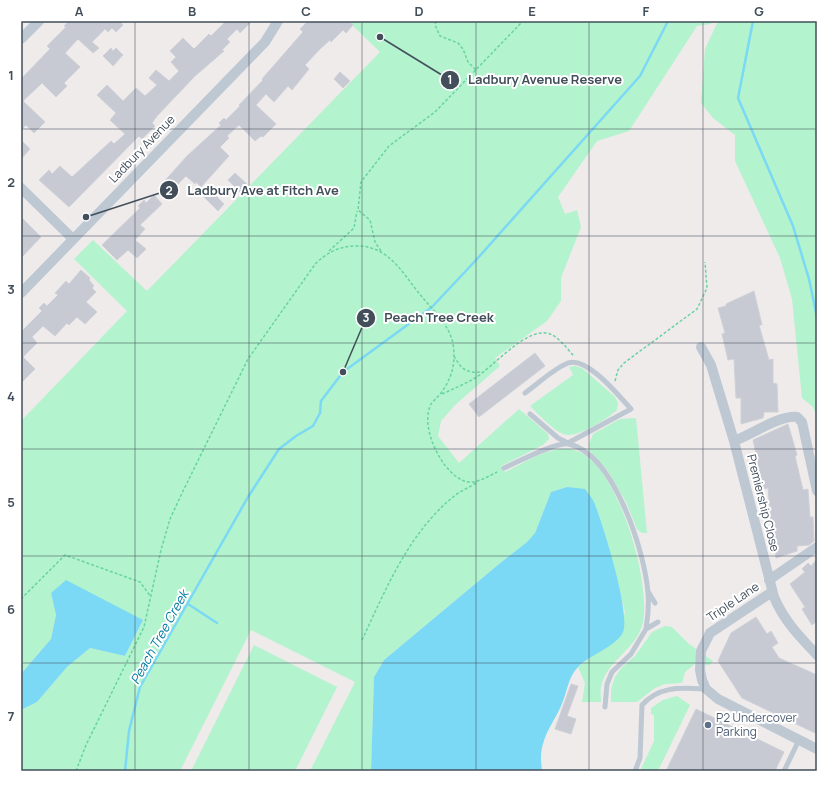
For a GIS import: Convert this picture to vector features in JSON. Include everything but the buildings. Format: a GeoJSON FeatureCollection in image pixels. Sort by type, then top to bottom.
{"type":"FeatureCollection","features":[{"type":"Feature","properties":{"kind":"street"},"geometry":{"type":"LineString","coordinates":[[21,39],[39,21]]}},
{"type":"Feature","properties":{"kind":"street","name":"Ladbury Avenue"},"geometry":{"type":"LineString","coordinates":[[21,293],[265,42],[278,21]]}},
{"type":"Feature","properties":{"kind":"street"},"geometry":{"type":"LineString","coordinates":[[21,188],[73,239]]}},
{"type":"Feature","properties":{"kind":"street","name":"Premiership Close"},"geometry":{"type":"LineString","coordinates":[[702,347],[712,365],[734,441],[772,592],[786,621],[817,655]]}},
{"type":"Feature","properties":{"kind":"street"},"geometry":{"type":"LineString","coordinates":[[734,441],[790,416],[797,417],[802,422],[817,491]]}},
{"type":"Feature","properties":{"kind":"street"},"geometry":{"type":"LineString","coordinates":[[769,580],[817,547]]}},
{"type":"Feature","properties":{"kind":"street","name":"Triple Lane"},"geometry":{"type":"LineString","coordinates":[[704,685],[700,670],[701,651],[710,633],[772,592]]}},
{"type":"Feature","properties":{"kind":"street"},"geometry":{"type":"LineString","coordinates":[[704,685],[727,704],[817,749]]}},
{"type":"Feature","properties":{"kind":"lane"},"geometry":{"type":"LineString","coordinates":[[504,468],[551,447],[568,443],[631,408],[590,368],[580,363],[570,362],[559,368],[525,393]]}},
{"type":"Feature","properties":{"kind":"lane"},"geometry":{"type":"LineString","coordinates":[[530,414],[558,438],[583,450],[595,460],[607,475],[621,499],[637,540],[648,592],[648,615],[646,629],[631,654],[612,672],[607,684],[605,707]]}},
{"type":"Feature","properties":{"kind":"lane"},"geometry":{"type":"LineString","coordinates":[[648,592],[655,602]]}},
{"type":"Feature","properties":{"kind":"lane"},"geometry":{"type":"LineString","coordinates":[[646,629],[658,622]]}},
{"type":"Feature","properties":{"kind":"lane"},"geometry":{"type":"LineString","coordinates":[[635,771],[640,758],[642,705],[654,694],[673,688],[704,685]]}},
{"type":"Feature","properties":{"kind":"lane"},"geometry":{"type":"LineString","coordinates":[[784,771],[799,740]]}},
{"type":"Feature","properties":{"kind":"path"},"geometry":{"type":"LineString","coordinates":[[436,21],[435,25],[440,36],[458,43],[463,49],[468,62],[476,70]]}},
{"type":"Feature","properties":{"kind":"path"},"geometry":{"type":"LineString","coordinates":[[76,771],[86,745],[144,627],[161,550],[170,519],[248,359],[316,263],[354,228],[358,210],[361,182],[373,163],[389,146],[435,112],[523,21]]}},
{"type":"Feature","properties":{"kind":"path"},"geometry":{"type":"LineString","coordinates":[[358,210],[370,220],[375,242],[382,251],[394,261],[444,324],[453,344],[453,372],[440,394],[431,405],[428,418],[434,448],[441,462],[464,482],[476,483]]}},
{"type":"Feature","properties":{"kind":"path"},"geometry":{"type":"LineString","coordinates":[[328,253],[347,247],[365,245],[382,251]]}},
{"type":"Feature","properties":{"kind":"path"},"geometry":{"type":"LineString","coordinates":[[614,391],[618,370],[624,363],[697,309],[707,288],[705,262]]}},
{"type":"Feature","properties":{"kind":"path"},"geometry":{"type":"LineString","coordinates":[[440,394],[474,379],[535,333],[548,333],[561,342],[580,363]]}},
{"type":"Feature","properties":{"kind":"path"},"geometry":{"type":"LineString","coordinates":[[454,356],[460,368],[471,373],[483,372]]}},
{"type":"Feature","properties":{"kind":"path"},"geometry":{"type":"LineString","coordinates":[[362,640],[393,575],[413,540],[430,519],[453,497],[504,468]]}},
{"type":"Feature","properties":{"kind":"path"},"geometry":{"type":"LineString","coordinates":[[21,599],[65,554],[140,582],[151,597]]}},
{"type":"Feature","properties":{"kind":"green space"},"geometry":{"type":"Polygon","coordinates":[[[348,21],[712,21],[711,24],[697,26],[629,131],[597,141],[558,197],[565,214],[577,210],[581,227],[561,278],[561,301],[547,321],[495,358],[500,366],[455,405],[441,421],[438,436],[459,463],[519,409],[548,434],[549,439],[543,445],[501,466],[505,472],[537,456],[554,450],[570,449],[587,457],[602,473],[616,496],[627,523],[636,552],[642,579],[644,603],[643,622],[640,632],[635,640],[609,669],[604,678],[601,689],[601,702],[582,702],[585,683],[578,667],[595,654],[625,613],[616,574],[593,500],[567,487],[551,492],[535,533],[527,542],[384,660],[374,677],[371,771],[310,771],[355,682],[251,630],[180,771],[21,771],[21,710],[37,702],[67,667],[90,648],[125,656],[143,620],[51,593],[56,615],[51,639],[21,674],[21,421],[127,311],[74,259],[93,240],[147,291],[380,52],[348,21]]]}},
{"type":"Feature","properties":{"kind":"green space"},"geometry":{"type":"Polygon","coordinates":[[[718,21],[817,21],[817,417],[813,407],[802,398],[792,299],[780,258],[735,161],[735,135],[713,118],[701,103],[705,49],[718,21]]]}},
{"type":"Feature","properties":{"kind":"green space"},"geometry":{"type":"Polygon","coordinates":[[[575,366],[582,368],[615,397],[618,403],[617,410],[607,418],[592,427],[576,434],[569,435],[563,434],[555,429],[530,406],[573,375],[569,367],[575,366]]]}},
{"type":"Feature","properties":{"kind":"green space"},"geometry":{"type":"Polygon","coordinates":[[[636,418],[647,533],[642,533],[637,529],[626,502],[608,471],[590,451],[589,444],[593,434],[620,419],[636,418]]]}},
{"type":"Feature","properties":{"kind":"green space"},"geometry":{"type":"Polygon","coordinates":[[[665,626],[672,627],[689,644],[713,661],[710,665],[695,664],[685,672],[682,683],[665,684],[655,688],[637,702],[611,702],[611,689],[615,677],[623,666],[635,656],[652,632],[665,626]]]}},
{"type":"Feature","properties":{"kind":"green space"},"geometry":{"type":"Polygon","coordinates":[[[254,645],[337,687],[295,771],[191,771],[254,645]]]}},
{"type":"Feature","properties":{"kind":"green space"},"geometry":{"type":"Polygon","coordinates":[[[677,696],[690,705],[658,771],[640,771],[654,741],[654,715],[651,714],[651,708],[663,700],[677,696]]]}},
{"type":"Feature","properties":{"kind":"water"},"geometry":{"type":"Polygon","coordinates":[[[567,487],[585,489],[594,502],[620,590],[624,625],[622,634],[618,639],[583,663],[572,675],[561,706],[544,739],[541,754],[542,771],[371,771],[374,677],[384,660],[527,542],[535,533],[551,492],[567,487]]]}},
{"type":"Feature","properties":{"kind":"water"},"geometry":{"type":"Polygon","coordinates":[[[66,580],[143,620],[125,656],[90,648],[67,667],[37,702],[21,710],[21,674],[51,639],[56,615],[51,593],[66,580]]]}},
{"type":"Feature","properties":{"kind":"waterway","name":"Peach Tree Creek"},"geometry":{"type":"LineString","coordinates":[[125,771],[129,731],[140,687],[248,497],[279,449],[296,436],[313,426],[320,413],[321,401],[343,372],[432,307],[477,259],[640,76],[668,21]]}},
{"type":"Feature","properties":{"kind":"waterway"},"geometry":{"type":"LineString","coordinates":[[753,21],[738,98],[793,226],[809,279],[817,317]]}},
{"type":"Feature","properties":{"kind":"waterway"},"geometry":{"type":"LineString","coordinates":[[188,604],[217,623]]}},
{"type":"Feature","properties":{"kind":"place","name":"Ladbury Avenue Reserve"},"geometry":{"type":"Point","coordinates":[380,37]}},
{"type":"Feature","properties":{"kind":"place","name":"Ladbury Ave at Fitch Ave"},"geometry":{"type":"Point","coordinates":[86,217]}},
{"type":"Feature","properties":{"kind":"place","name":"Peach Tree Creek"},"geometry":{"type":"Point","coordinates":[343,372]}},
{"type":"Feature","properties":{"kind":"place","name":"P2 Undercover Parking"},"geometry":{"type":"Point","coordinates":[708,725]}}]}
